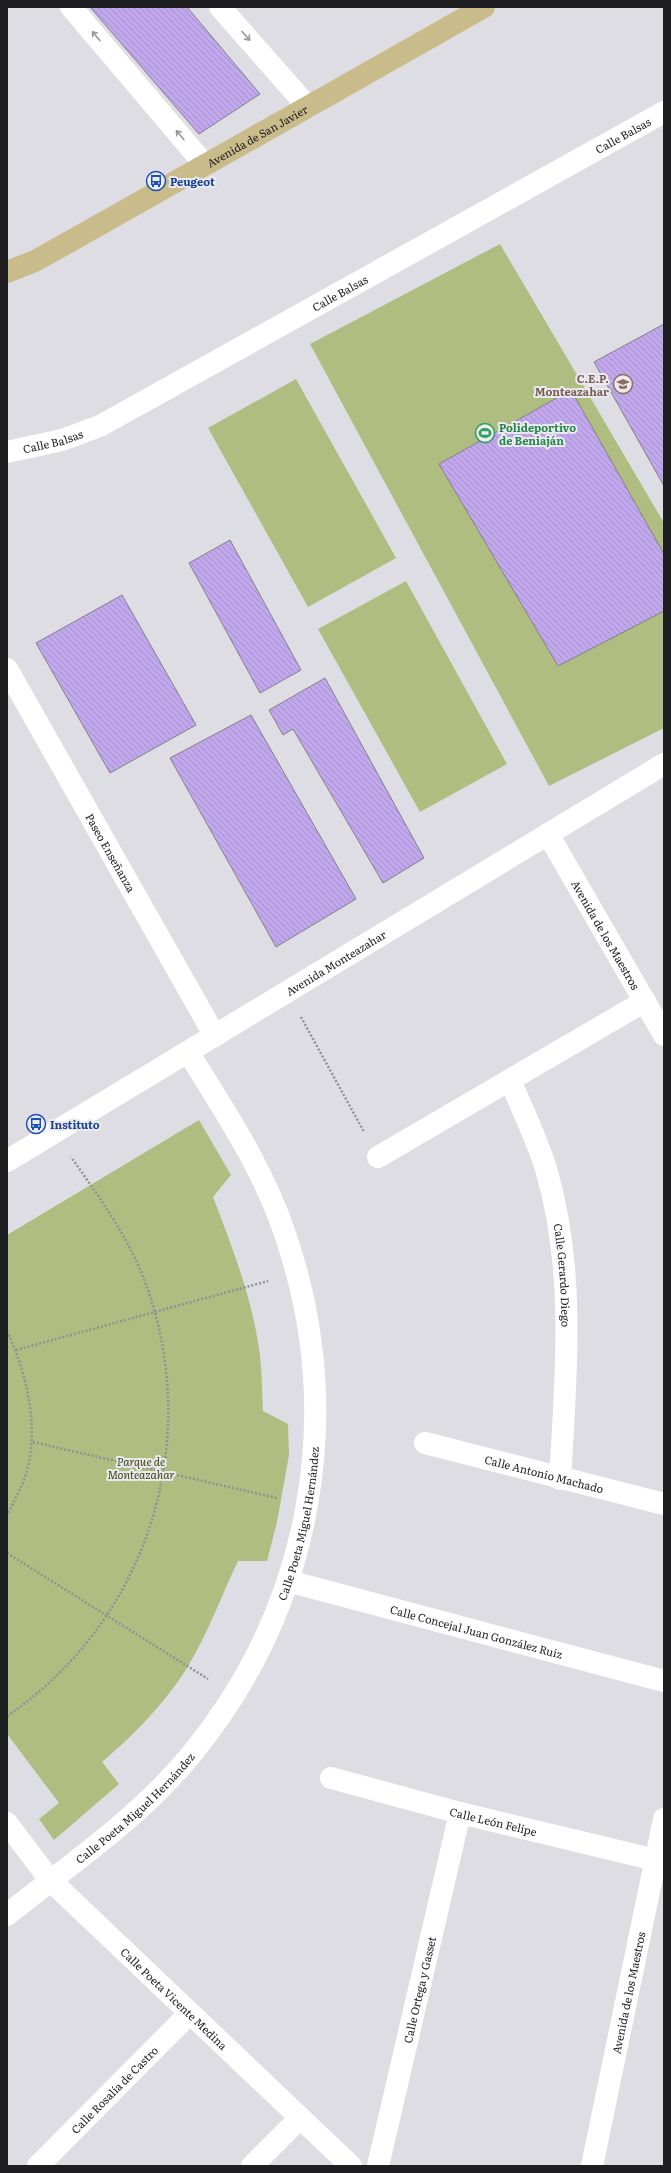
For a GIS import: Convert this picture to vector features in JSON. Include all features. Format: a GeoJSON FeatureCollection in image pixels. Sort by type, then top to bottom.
{"type":"FeatureCollection","features":[{"type":"Feature","properties":{"kind":"main road","name":"Avenida de San Javier"},"geometry":{"type":"LineString","coordinates":[[7,272],[35,261],[484,7]]}},
{"type":"Feature","properties":{"kind":"street"},"geometry":{"type":"LineString","coordinates":[[71,7],[205,165]]}},
{"type":"Feature","properties":{"kind":"street"},"geometry":{"type":"LineString","coordinates":[[220,7],[308,107]]}},
{"type":"Feature","properties":{"kind":"street","name":"Calle Balsas"},"geometry":{"type":"LineString","coordinates":[[7,452],[62,440],[100,426],[664,112]]}},
{"type":"Feature","properties":{"kind":"street","name":"Paseo Enseñanza"},"geometry":{"type":"LineString","coordinates":[[7,669],[214,1036]]}},
{"type":"Feature","properties":{"kind":"street","name":"Avenida Monteazahar"},"geometry":{"type":"LineString","coordinates":[[7,1161],[664,764]]}},
{"type":"Feature","properties":{"kind":"street","name":"Avenida de los Maestros"},"geometry":{"type":"LineString","coordinates":[[548,834],[663,1030]]}},
{"type":"Feature","properties":{"kind":"street"},"geometry":{"type":"LineString","coordinates":[[378,1157],[645,1001]]}},
{"type":"Feature","properties":{"kind":"street","name":"Calle Poeta Miguel Hernández"},"geometry":{"type":"LineString","coordinates":[[7,1915],[115,1828],[154,1794],[188,1757],[220,1717],[247,1674],[270,1629],[288,1581],[302,1532],[311,1482],[316,1432],[315,1381],[310,1330],[298,1273],[285,1232],[266,1185],[242,1140],[188,1052]]}},
{"type":"Feature","properties":{"kind":"street","name":"Calle Gerardo Diego"},"geometry":{"type":"LineString","coordinates":[[510,1080],[546,1169],[562,1246],[568,1350],[560,1479]]}},
{"type":"Feature","properties":{"kind":"street","name":"Calle Antonio Machado"},"geometry":{"type":"LineString","coordinates":[[425,1443],[560,1479],[664,1504]]}},
{"type":"Feature","properties":{"kind":"street","name":"Calle Concejal Juan González Ruiz"},"geometry":{"type":"LineString","coordinates":[[288,1581],[664,1681]]}},
{"type":"Feature","properties":{"kind":"street","name":"Calle León Felipe"},"geometry":{"type":"LineString","coordinates":[[331,1778],[460,1812],[656,1860]]}},
{"type":"Feature","properties":{"kind":"street","name":"Calle Ortega y Gasset"},"geometry":{"type":"LineString","coordinates":[[378,2166],[460,1812]]}},
{"type":"Feature","properties":{"kind":"street","name":"Avenida de los Maestros"},"geometry":{"type":"LineString","coordinates":[[592,2166],[664,1818]]}},
{"type":"Feature","properties":{"kind":"street","name":"Calle Poeta Vicente Medina"},"geometry":{"type":"LineString","coordinates":[[7,1823],[50,1880],[351,2166]]}},
{"type":"Feature","properties":{"kind":"street","name":"Calle Rosalía de Castro"},"geometry":{"type":"LineString","coordinates":[[38,2166],[190,2013]]}},
{"type":"Feature","properties":{"kind":"street"},"geometry":{"type":"LineString","coordinates":[[252,2166],[300,2118]]}},
{"type":"Feature","properties":{"kind":"path"},"geometry":{"type":"LineString","coordinates":[[287,992],[378,1157]]}},
{"type":"Feature","properties":{"kind":"path"},"geometry":{"type":"LineString","coordinates":[[7,1716],[55,1677],[81,1651],[107,1616],[130,1576],[148,1535],[160,1492],[167,1449],[169,1404],[165,1360],[155,1312],[142,1274],[122,1234],[54,1133]]}},
{"type":"Feature","properties":{"kind":"path"},"geometry":{"type":"LineString","coordinates":[[16,1350],[298,1273]]}},
{"type":"Feature","properties":{"kind":"path"},"geometry":{"type":"LineString","coordinates":[[7,1331],[16,1350],[30,1408],[33,1442],[26,1475],[7,1516]]}},
{"type":"Feature","properties":{"kind":"path"},"geometry":{"type":"LineString","coordinates":[[33,1442],[307,1505]]}},
{"type":"Feature","properties":{"kind":"path"},"geometry":{"type":"LineString","coordinates":[[7,1553],[233,1695]]}},
{"type":"Feature","properties":{"kind":"green space","name":"Polideportivo de Beniaján"},"geometry":{"type":"Polygon","coordinates":[[[500,244],[664,523],[664,728],[549,786],[310,344],[500,244]]]}},
{"type":"Feature","properties":{"kind":"green space"},"geometry":{"type":"Polygon","coordinates":[[[296,379],[396,558],[308,607],[208,428],[296,379]]]}},
{"type":"Feature","properties":{"kind":"green space"},"geometry":{"type":"Polygon","coordinates":[[[406,581],[507,764],[420,812],[318,629],[406,581]]]}},
{"type":"Feature","properties":{"kind":"green space","name":"Parque de Monteazahar"},"geometry":{"type":"Polygon","coordinates":[[[199,1120],[231,1175],[213,1197],[235,1255],[253,1315],[260,1356],[263,1411],[288,1424],[289,1455],[277,1522],[267,1561],[238,1561],[209,1626],[184,1673],[149,1717],[122,1745],[102,1762],[119,1784],[54,1840],[39,1819],[59,1803],[7,1734],[7,1235],[199,1120]]]}},
{"type":"Feature","properties":{"kind":"building"},"geometry":{"type":"Polygon","coordinates":[[[90,7],[187,7],[260,94],[199,134],[90,7]]]}},
{"type":"Feature","properties":{"kind":"building"},"geometry":{"type":"Polygon","coordinates":[[[664,324],[664,486],[594,362],[664,324]]]}},
{"type":"Feature","properties":{"kind":"building"},"geometry":{"type":"Polygon","coordinates":[[[571,390],[664,554],[664,611],[558,666],[439,464],[571,390]]]}},
{"type":"Feature","properties":{"kind":"building"},"geometry":{"type":"Polygon","coordinates":[[[230,540],[301,670],[260,693],[189,563],[230,540]]]}},
{"type":"Feature","properties":{"kind":"building"},"geometry":{"type":"Polygon","coordinates":[[[122,595],[196,725],[110,773],[36,643],[122,595]]]}},
{"type":"Feature","properties":{"kind":"building"},"geometry":{"type":"Polygon","coordinates":[[[325,678],[424,858],[383,883],[293,729],[283,735],[269,710],[325,678]]]}},
{"type":"Feature","properties":{"kind":"building"},"geometry":{"type":"Polygon","coordinates":[[[251,715],[356,899],[276,947],[170,758],[251,715]]]}},
{"type":"Feature","properties":{"kind":"place","name":"Peugeot"},"geometry":{"type":"Point","coordinates":[156,181]}},
{"type":"Feature","properties":{"kind":"place","name":"C.E.P. Monteazahar"},"geometry":{"type":"Point","coordinates":[623,384]}},
{"type":"Feature","properties":{"kind":"place","name":"Polideportivo de Beniaján"},"geometry":{"type":"Point","coordinates":[485,433]}},
{"type":"Feature","properties":{"kind":"place","name":"Instituto"},"geometry":{"type":"Point","coordinates":[36,1124]}}]}
